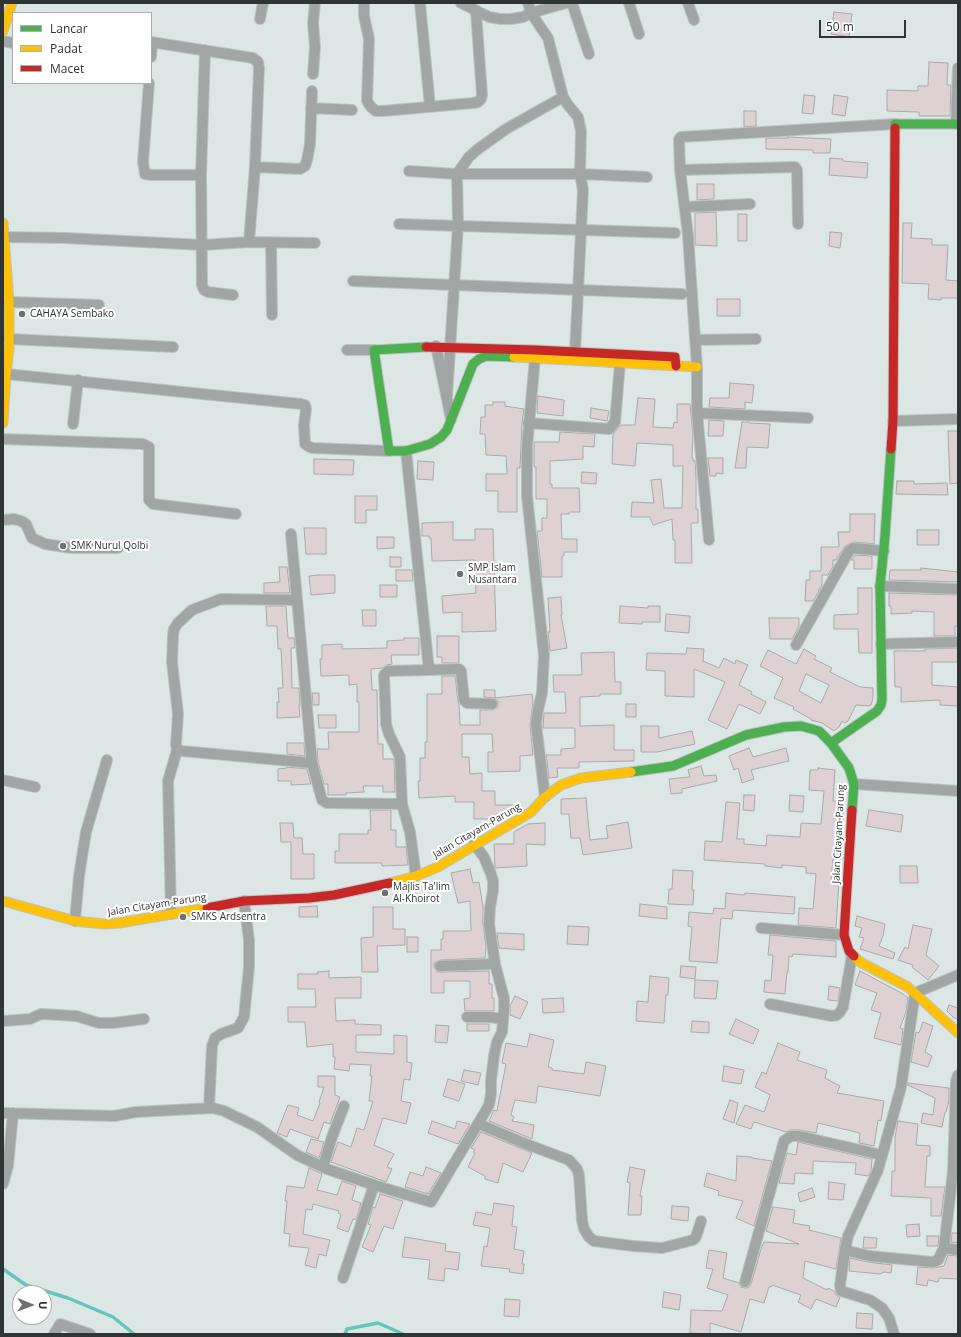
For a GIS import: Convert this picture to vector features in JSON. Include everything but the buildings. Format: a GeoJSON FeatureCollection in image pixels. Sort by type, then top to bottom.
{"type":"FeatureCollection","features":[{"type":"Feature","properties":{"kind":"street"},"geometry":{"type":"LineString","coordinates":[[3,31],[12,3]]}},
{"type":"Feature","properties":{"kind":"street"},"geometry":{"type":"LineString","coordinates":[[260,19],[263,3]]}},
{"type":"Feature","properties":{"kind":"street"},"geometry":{"type":"LineString","coordinates":[[313,74],[315,47],[313,23],[315,3]]}},
{"type":"Feature","properties":{"kind":"street"},"geometry":{"type":"LineString","coordinates":[[364,3],[364,16],[368,39],[367,101],[371,107],[376,110],[383,111],[478,102],[481,99],[482,95],[476,12]]}},
{"type":"Feature","properties":{"kind":"street"},"geometry":{"type":"LineString","coordinates":[[420,3],[430,107]]}},
{"type":"Feature","properties":{"kind":"street"},"geometry":{"type":"LineString","coordinates":[[461,3],[476,12],[500,19],[517,18],[530,8],[566,3]]}},
{"type":"Feature","properties":{"kind":"street"},"geometry":{"type":"LineString","coordinates":[[572,3],[589,54]]}},
{"type":"Feature","properties":{"kind":"street"},"geometry":{"type":"LineString","coordinates":[[629,3],[639,34]]}},
{"type":"Feature","properties":{"kind":"street"},"geometry":{"type":"LineString","coordinates":[[688,3],[694,20]]}},
{"type":"Feature","properties":{"kind":"street"},"geometry":{"type":"LineString","coordinates":[[530,8],[548,38],[563,97],[578,117],[582,130],[580,174],[582,190],[581,230],[575,352]]}},
{"type":"Feature","properties":{"kind":"street"},"geometry":{"type":"LineString","coordinates":[[152,42],[253,58],[258,62],[255,167],[249,242]]}},
{"type":"Feature","properties":{"kind":"street"},"geometry":{"type":"LineString","coordinates":[[205,50],[201,174],[203,245],[202,285],[204,290],[208,292],[233,295]]}},
{"type":"Feature","properties":{"kind":"street"},"geometry":{"type":"LineString","coordinates":[[709,540],[696,413],[697,367],[688,235],[680,170],[679,139],[681,136],[895,124],[957,124],[958,68]]}},
{"type":"Feature","properties":{"kind":"street"},"geometry":{"type":"LineString","coordinates":[[149,84],[143,162],[144,174],[201,174]]}},
{"type":"Feature","properties":{"kind":"street"},"geometry":{"type":"LineString","coordinates":[[255,167],[303,168],[307,160],[309,149],[312,91]]}},
{"type":"Feature","properties":{"kind":"street"},"geometry":{"type":"LineString","coordinates":[[447,396],[458,225],[457,174],[469,157],[478,149],[506,129],[563,97]]}},
{"type":"Feature","properties":{"kind":"street"},"geometry":{"type":"LineString","coordinates":[[312,108],[352,110]]}},
{"type":"Feature","properties":{"kind":"street"},"geometry":{"type":"LineString","coordinates":[[831,743],[877,711],[881,705],[880,586],[884,551],[892,421],[895,124]]}},
{"type":"Feature","properties":{"kind":"street"},"geometry":{"type":"LineString","coordinates":[[680,170],[797,168],[798,224]]}},
{"type":"Feature","properties":{"kind":"street"},"geometry":{"type":"LineString","coordinates":[[409,171],[457,174],[580,174],[647,177]]}},
{"type":"Feature","properties":{"kind":"street"},"geometry":{"type":"LineString","coordinates":[[685,207],[750,204]]}},
{"type":"Feature","properties":{"kind":"street"},"geometry":{"type":"LineString","coordinates":[[3,223],[9,302],[3,423]]}},
{"type":"Feature","properties":{"kind":"street"},"geometry":{"type":"LineString","coordinates":[[399,224],[675,233]]}},
{"type":"Feature","properties":{"kind":"street"},"geometry":{"type":"LineString","coordinates":[[4,237],[203,245],[249,242],[315,243]]}},
{"type":"Feature","properties":{"kind":"street"},"geometry":{"type":"LineString","coordinates":[[271,243],[272,315]]}},
{"type":"Feature","properties":{"kind":"street"},"geometry":{"type":"LineString","coordinates":[[353,281],[682,294]]}},
{"type":"Feature","properties":{"kind":"street"},"geometry":{"type":"LineString","coordinates":[[9,302],[99,305]]}},
{"type":"Feature","properties":{"kind":"street"},"geometry":{"type":"LineString","coordinates":[[695,340],[756,339]]}},
{"type":"Feature","properties":{"kind":"street"},"geometry":{"type":"LineString","coordinates":[[7,345],[173,347]]}},
{"type":"Feature","properties":{"kind":"street"},"geometry":{"type":"LineString","coordinates":[[436,346],[451,419]]}},
{"type":"Feature","properties":{"kind":"street"},"geometry":{"type":"LineString","coordinates":[[346,350],[374,350],[436,346],[575,352],[676,357],[676,366]]}},
{"type":"Feature","properties":{"kind":"street"},"geometry":{"type":"LineString","coordinates":[[374,350],[389,451]]}},
{"type":"Feature","properties":{"kind":"street"},"geometry":{"type":"LineString","coordinates":[[6,374],[78,380],[301,404],[305,405],[306,409],[304,425],[305,444],[312,448],[406,451],[430,444],[441,437],[447,430],[473,364],[486,356],[697,367]]}},
{"type":"Feature","properties":{"kind":"street"},"geometry":{"type":"LineString","coordinates":[[535,358],[528,423],[527,496],[544,656],[542,693],[536,724],[545,797]]}},
{"type":"Feature","properties":{"kind":"street"},"geometry":{"type":"LineString","coordinates":[[528,423],[608,429],[615,422],[620,363]]}},
{"type":"Feature","properties":{"kind":"street"},"geometry":{"type":"LineString","coordinates":[[73,424],[78,380]]}},
{"type":"Feature","properties":{"kind":"street"},"geometry":{"type":"LineString","coordinates":[[696,413],[808,418]]}},
{"type":"Feature","properties":{"kind":"street"},"geometry":{"type":"LineString","coordinates":[[892,421],[958,419]]}},
{"type":"Feature","properties":{"kind":"street"},"geometry":{"type":"LineString","coordinates":[[3,439],[143,444],[149,447],[149,500],[153,504],[236,514]]}},
{"type":"Feature","properties":{"kind":"street"},"geometry":{"type":"LineString","coordinates":[[406,451],[429,670]]}},
{"type":"Feature","properties":{"kind":"street"},"geometry":{"type":"LineString","coordinates":[[3,520],[14,519],[21,521],[26,524],[32,538],[45,544],[71,548],[118,548]]}},
{"type":"Feature","properties":{"kind":"street"},"geometry":{"type":"LineString","coordinates":[[291,534],[312,763],[322,800],[324,802],[402,804]]}},
{"type":"Feature","properties":{"kind":"street"},"geometry":{"type":"LineString","coordinates":[[796,645],[848,551],[853,548],[857,548],[884,551]]}},
{"type":"Feature","properties":{"kind":"street"},"geometry":{"type":"LineString","coordinates":[[880,586],[958,589]]}},
{"type":"Feature","properties":{"kind":"street"},"geometry":{"type":"LineString","coordinates":[[171,914],[168,781],[177,750],[178,714],[172,662],[174,628],[192,610],[221,599],[296,600]]}},
{"type":"Feature","properties":{"kind":"street"},"geometry":{"type":"LineString","coordinates":[[881,644],[958,642]]}},
{"type":"Feature","properties":{"kind":"street"},"geometry":{"type":"LineString","coordinates":[[416,876],[410,832],[402,804],[400,757],[386,724],[384,675],[388,671],[459,669],[464,700],[466,703],[492,704]]}},
{"type":"Feature","properties":{"kind":"street","name":"Jalan Citayam-Parung"},"geometry":{"type":"LineString","coordinates":[[3,902],[76,921],[92,923],[119,923],[244,901],[308,898],[334,895],[388,884],[416,876],[438,867],[474,844],[530,812],[545,797],[561,785],[581,778],[673,766],[746,735],[784,727],[801,726],[818,731],[831,743],[849,768],[852,775],[854,784],[844,935],[847,947],[852,955]]}},
{"type":"Feature","properties":{"kind":"street"},"geometry":{"type":"LineString","coordinates":[[177,750],[312,763]]}},
{"type":"Feature","properties":{"kind":"street"},"geometry":{"type":"LineString","coordinates":[[76,921],[79,876],[86,832],[107,760]]}},
{"type":"Feature","properties":{"kind":"street"},"geometry":{"type":"LineString","coordinates":[[3,780],[35,786]]}},
{"type":"Feature","properties":{"kind":"street"},"geometry":{"type":"LineString","coordinates":[[854,784],[958,791]]}},
{"type":"Feature","properties":{"kind":"street"},"geometry":{"type":"LineString","coordinates":[[3,1184],[8,1166],[8,1113],[114,1116],[136,1112],[209,1108],[224,1110],[257,1127],[297,1154],[323,1167],[374,1185],[431,1202],[479,1124],[489,1104],[494,1056],[497,1042],[502,1032],[504,998],[495,964],[489,924],[493,881],[484,857],[474,844]]}},
{"type":"Feature","properties":{"kind":"street"},"geometry":{"type":"LineString","coordinates":[[209,1108],[212,1046],[215,1038],[221,1034],[238,1028],[244,1017],[249,967],[249,940],[244,901]]}},
{"type":"Feature","properties":{"kind":"street"},"geometry":{"type":"LineString","coordinates":[[761,928],[844,935]]}},
{"type":"Feature","properties":{"kind":"street"},"geometry":{"type":"LineString","coordinates":[[852,955],[860,962],[908,987],[958,1033]]}},
{"type":"Feature","properties":{"kind":"street"},"geometry":{"type":"LineString","coordinates":[[770,1004],[832,1016],[837,1015],[843,1007],[852,955]]}},
{"type":"Feature","properties":{"kind":"street"},"geometry":{"type":"LineString","coordinates":[[440,966],[495,964]]}},
{"type":"Feature","properties":{"kind":"street"},"geometry":{"type":"LineString","coordinates":[[915,993],[958,975]]}},
{"type":"Feature","properties":{"kind":"street"},"geometry":{"type":"LineString","coordinates":[[894,1334],[889,1318],[882,1308],[870,1300],[841,1291],[840,1285],[848,1236],[878,1170],[901,1087],[915,993]]}},
{"type":"Feature","properties":{"kind":"street"},"geometry":{"type":"LineString","coordinates":[[3,1021],[30,1019],[41,1014],[76,1016],[99,1023],[113,1023],[144,1019]]}},
{"type":"Feature","properties":{"kind":"street"},"geometry":{"type":"LineString","coordinates":[[467,1017],[488,1016],[503,1019]]}},
{"type":"Feature","properties":{"kind":"street"},"geometry":{"type":"LineString","coordinates":[[845,1250],[869,1256],[933,1262],[938,1260],[944,1248],[952,1171],[956,1081],[958,1075]]}},
{"type":"Feature","properties":{"kind":"street"},"geometry":{"type":"LineString","coordinates":[[323,1167],[332,1137],[344,1106]]}},
{"type":"Feature","properties":{"kind":"street"},"geometry":{"type":"LineString","coordinates":[[479,1124],[526,1144],[570,1160],[577,1169],[579,1175],[580,1200],[584,1229],[589,1237],[594,1241],[662,1248],[696,1238],[701,1221]]}},
{"type":"Feature","properties":{"kind":"street"},"geometry":{"type":"LineString","coordinates":[[745,1282],[784,1141],[791,1136],[799,1136],[882,1155]]}},
{"type":"Feature","properties":{"kind":"street"},"geometry":{"type":"LineString","coordinates":[[343,1278],[374,1185]]}},
{"type":"Feature","properties":{"kind":"street"},"geometry":{"type":"LineString","coordinates":[[944,1248],[958,1250]]}},
{"type":"Feature","properties":{"kind":"street"},"geometry":{"type":"LineString","coordinates":[[54,1334],[60,1324],[90,1334]]}},
{"type":"Feature","properties":{"kind":"waterway"},"geometry":{"type":"LineString","coordinates":[[3,1269],[26,1285],[68,1298],[113,1317],[134,1334]]}},
{"type":"Feature","properties":{"kind":"waterway"},"geometry":{"type":"LineString","coordinates":[[345,1334],[347,1329],[378,1323],[403,1334]]}},
{"type":"Feature","properties":{"kind":"traffic: fast"},"geometry":{"type":"LineString","coordinates":[[895,128],[895,124],[958,124]]}},
{"type":"Feature","properties":{"kind":"traffic: fast"},"geometry":{"type":"LineString","coordinates":[[426,347],[374,350],[389,451],[406,451],[430,444],[441,437],[447,430],[473,364],[486,356],[514,357]]}},
{"type":"Feature","properties":{"kind":"traffic: fast"},"geometry":{"type":"LineString","coordinates":[[831,743],[877,711],[881,705],[880,586],[891,449]]}},
{"type":"Feature","properties":{"kind":"traffic: fast"},"geometry":{"type":"LineString","coordinates":[[631,772],[673,766],[746,735],[784,727],[801,726],[819,731],[831,743],[849,768],[854,784],[852,810]]}},
{"type":"Feature","properties":{"kind":"traffic: slow"},"geometry":{"type":"LineString","coordinates":[[3,31],[12,3]]}},
{"type":"Feature","properties":{"kind":"traffic: slow"},"geometry":{"type":"LineString","coordinates":[[3,223],[9,302],[9,349],[3,423]]}},
{"type":"Feature","properties":{"kind":"traffic: slow"},"geometry":{"type":"LineString","coordinates":[[514,357],[697,367]]}},
{"type":"Feature","properties":{"kind":"traffic: slow"},"geometry":{"type":"LineString","coordinates":[[390,883],[416,876],[438,867],[531,812],[545,797],[561,785],[581,778],[631,772]]}},
{"type":"Feature","properties":{"kind":"traffic: slow"},"geometry":{"type":"LineString","coordinates":[[3,901],[75,921],[104,924],[119,923],[207,908]]}},
{"type":"Feature","properties":{"kind":"traffic: slow"},"geometry":{"type":"LineString","coordinates":[[854,956],[860,962],[908,987],[958,1033]]}},
{"type":"Feature","properties":{"kind":"traffic: jam"},"geometry":{"type":"LineString","coordinates":[[891,449],[893,421],[895,128]]}},
{"type":"Feature","properties":{"kind":"traffic: jam"},"geometry":{"type":"LineString","coordinates":[[426,347],[536,350],[675,357],[676,366]]}},
{"type":"Feature","properties":{"kind":"traffic: jam"},"geometry":{"type":"LineString","coordinates":[[852,810],[844,935],[849,951],[854,956]]}},
{"type":"Feature","properties":{"kind":"traffic: jam"},"geometry":{"type":"LineString","coordinates":[[207,908],[244,901],[309,898],[334,895],[390,883]]}},
{"type":"Feature","properties":{"kind":"place","name":"CAHAYA Sembako"},"geometry":{"type":"Point","coordinates":[22,314]}},
{"type":"Feature","properties":{"kind":"place","name":"SMK Nurul Qolbi"},"geometry":{"type":"Point","coordinates":[63,546]}},
{"type":"Feature","properties":{"kind":"place","name":"SMP Islam Nusantara"},"geometry":{"type":"Point","coordinates":[460,574]}},
{"type":"Feature","properties":{"kind":"place","name":"Majlis Ta'lim Al-Khoirot"},"geometry":{"type":"Point","coordinates":[385,893]}},
{"type":"Feature","properties":{"kind":"place","name":"SMKS Ardsentra"},"geometry":{"type":"Point","coordinates":[183,917]}}]}
